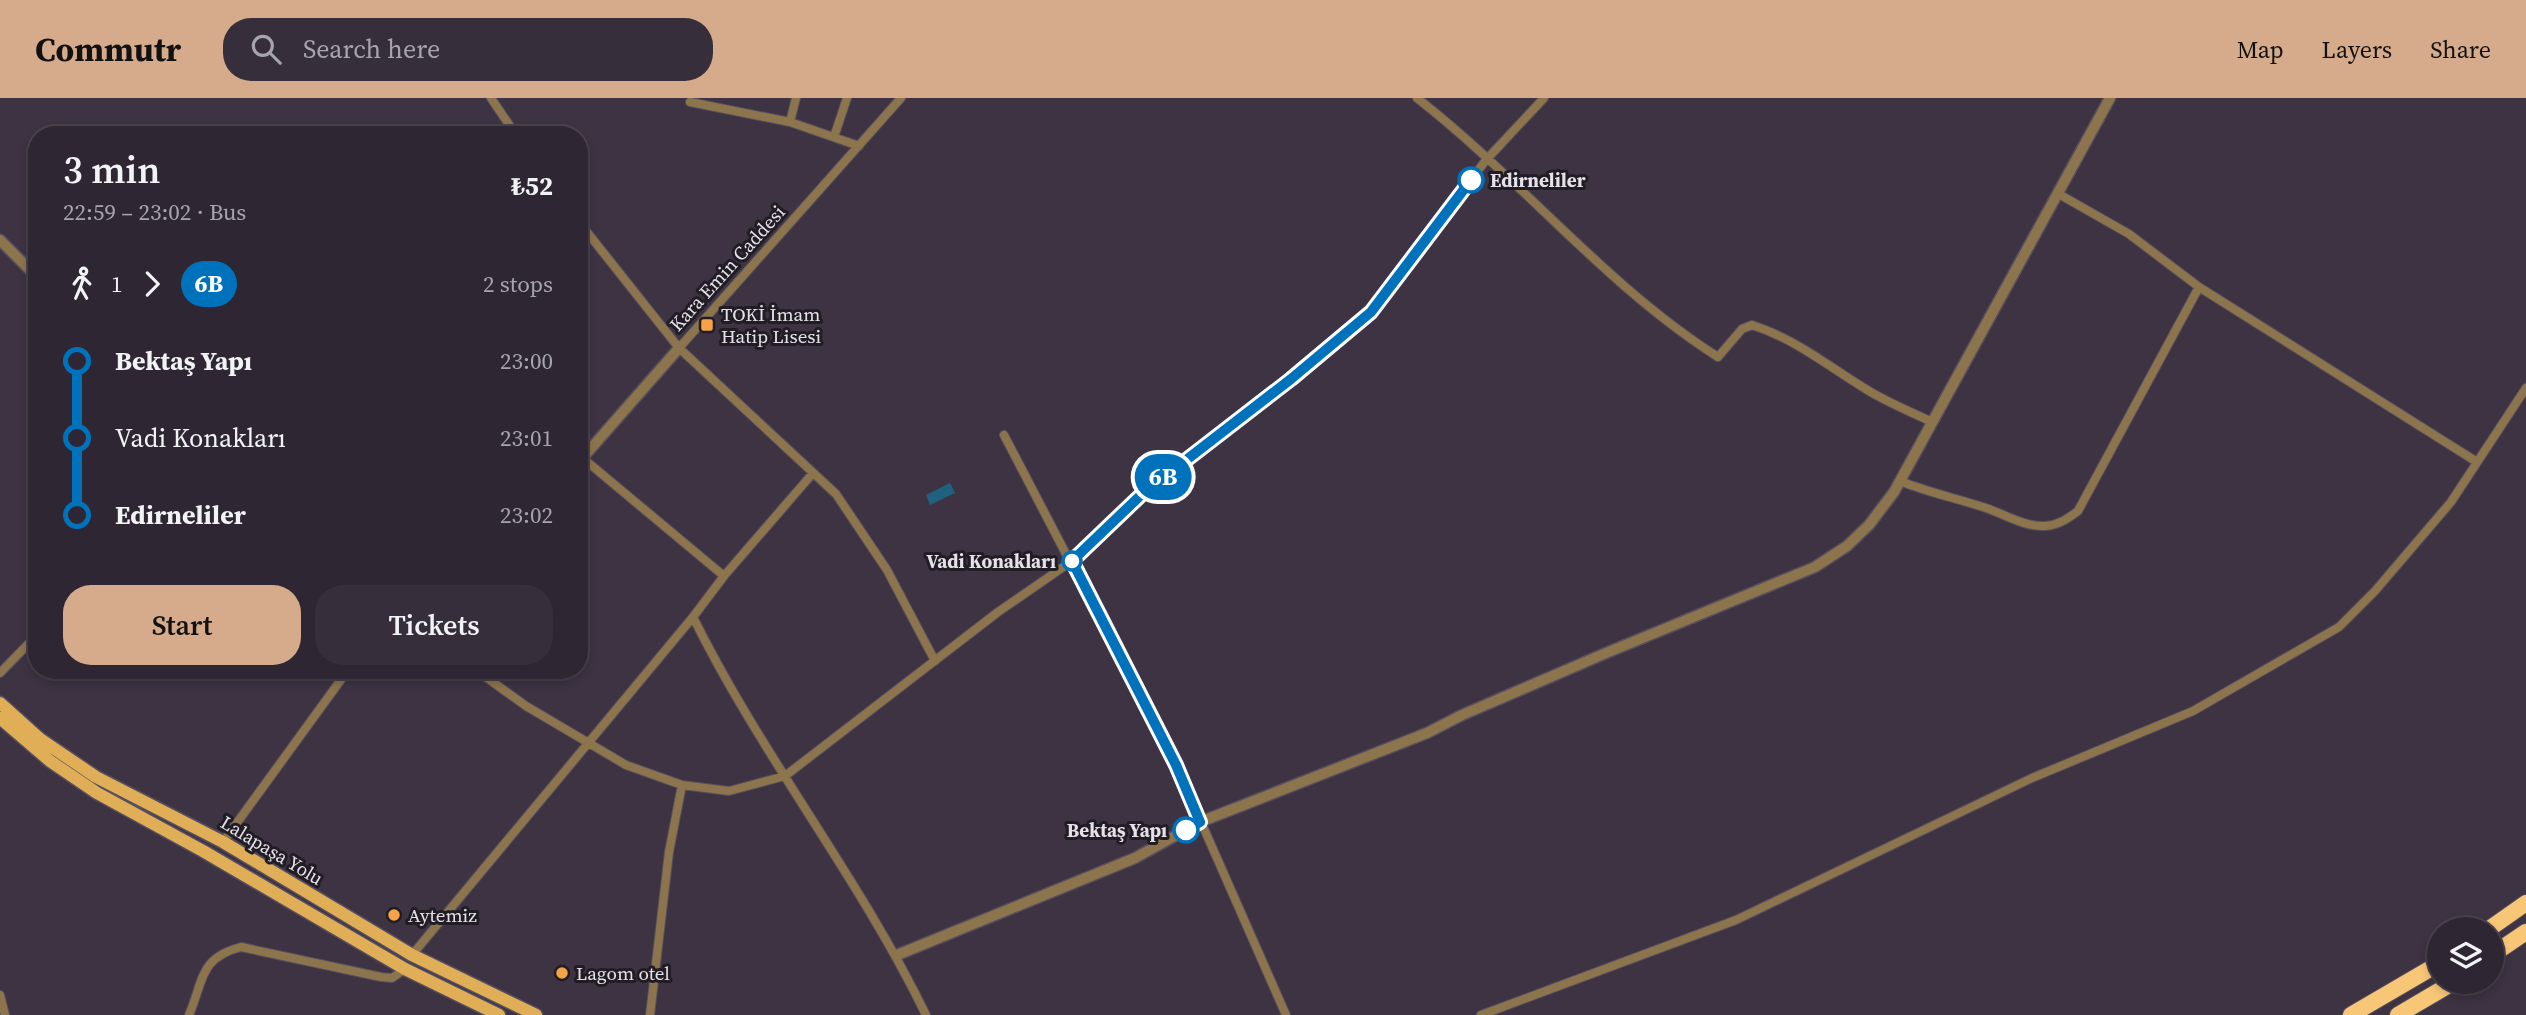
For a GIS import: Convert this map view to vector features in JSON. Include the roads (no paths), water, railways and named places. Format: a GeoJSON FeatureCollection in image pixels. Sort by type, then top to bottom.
{"type":"FeatureCollection","features":[{"type":"Feature","properties":{"kind":"highway"},"geometry":{"type":"LineString","coordinates":[[2504,918],[2526,903]]}},
{"type":"Feature","properties":{"kind":"highway"},"geometry":{"type":"LineString","coordinates":[[2504,947],[2526,932]]}},
{"type":"Feature","properties":{"kind":"highway"},"geometry":{"type":"LineString","coordinates":[[2351,1015],[2427,971]]}},
{"type":"Feature","properties":{"kind":"highway"},"geometry":{"type":"LineString","coordinates":[[2398,1015],[2434,994]]}},
{"type":"Feature","properties":{"kind":"main road","name":"Lalapaşa Yolu"},"geometry":{"type":"LineString","coordinates":[[0,702],[40,739],[96,777],[223,842],[412,955],[536,1015]]}},
{"type":"Feature","properties":{"kind":"main road","name":"Lalapaşa Yolu"},"geometry":{"type":"LineString","coordinates":[[0,718],[50,761],[97,793],[203,851],[405,969],[491,1013]]}},
{"type":"Feature","properties":{"kind":"street"},"geometry":{"type":"LineString","coordinates":[[491,98],[510,126]]}},
{"type":"Feature","properties":{"kind":"street"},"geometry":{"type":"LineString","coordinates":[[790,122],[796,98]]}},
{"type":"Feature","properties":{"kind":"street"},"geometry":{"type":"LineString","coordinates":[[834,137],[847,98]]}},
{"type":"Feature","properties":{"kind":"street","name":"Kara Emin Caddesi"},"geometry":{"type":"LineString","coordinates":[[588,450],[901,98]]}},
{"type":"Feature","properties":{"kind":"street"},"geometry":{"type":"LineString","coordinates":[[1417,98],[1469,139],[1486,160],[1563,232],[1684,335],[1718,357],[1742,329],[1752,325],[1777,333],[1829,362],[1869,391],[1932,422]]}},
{"type":"Feature","properties":{"kind":"street"},"geometry":{"type":"LineString","coordinates":[[490,679],[588,744],[626,765],[681,785],[729,791],[785,776],[998,612],[1072,561],[1141,495],[1291,379],[1371,312],[1486,160],[1544,98]]}},
{"type":"Feature","properties":{"kind":"street"},"geometry":{"type":"LineString","coordinates":[[897,955],[1135,858],[1200,822],[1427,733],[1462,715],[1606,653],[1815,567],[1847,546],[1869,525],[1900,481],[2110,98]]}},
{"type":"Feature","properties":{"kind":"street"},"geometry":{"type":"LineString","coordinates":[[690,102],[790,122],[859,146]]}},
{"type":"Feature","properties":{"kind":"street"},"geometry":{"type":"LineString","coordinates":[[2057,193],[2129,234],[2199,287],[2477,463]]}},
{"type":"Feature","properties":{"kind":"street"},"geometry":{"type":"LineString","coordinates":[[588,233],[679,348],[836,494],[860,525],[935,661]]}},
{"type":"Feature","properties":{"kind":"street"},"geometry":{"type":"LineString","coordinates":[[0,240],[28,267]]}},
{"type":"Feature","properties":{"kind":"street"},"geometry":{"type":"LineString","coordinates":[[1900,481],[1945,498],[1984,507],[2014,520],[2042,526],[2063,523],[2078,511],[2199,287]]}},
{"type":"Feature","properties":{"kind":"street"},"geometry":{"type":"LineString","coordinates":[[1481,1015],[1736,920],[2032,778],[2193,710],[2339,627],[2375,591],[2451,502],[2526,388]]}},
{"type":"Feature","properties":{"kind":"street"},"geometry":{"type":"LineString","coordinates":[[1004,435],[1176,765],[1286,1015]]}},
{"type":"Feature","properties":{"kind":"street"},"geometry":{"type":"LineString","coordinates":[[588,466],[724,576]]}},
{"type":"Feature","properties":{"kind":"street"},"geometry":{"type":"LineString","coordinates":[[412,955],[693,617],[724,576],[813,473]]}},
{"type":"Feature","properties":{"kind":"street"},"geometry":{"type":"LineString","coordinates":[[693,617],[720,671],[897,955],[926,1015]]}},
{"type":"Feature","properties":{"kind":"street"},"geometry":{"type":"LineString","coordinates":[[0,673],[28,644]]}},
{"type":"Feature","properties":{"kind":"street"},"geometry":{"type":"LineString","coordinates":[[223,842],[341,679]]}},
{"type":"Feature","properties":{"kind":"street"},"geometry":{"type":"LineString","coordinates":[[650,1015],[668,852],[681,785]]}},
{"type":"Feature","properties":{"kind":"street"},"geometry":{"type":"LineString","coordinates":[[188,1015],[206,967],[219,953],[241,947],[381,977],[392,978],[405,969]]}},
{"type":"Feature","properties":{"kind":"street"},"geometry":{"type":"LineString","coordinates":[[0,995],[5,1015]]}},
{"type":"Feature","properties":{"kind":"water"},"geometry":{"type":"Polygon","coordinates":[[[950,483],[955,493],[930,505],[926,495],[950,483]]]}},
{"type":"Feature","properties":{"kind":"place","name":"Edirneliler"},"geometry":{"type":"Point","coordinates":[1471,180]}},
{"type":"Feature","properties":{"kind":"place","name":"TOKİ İmam Hatip Lisesi"},"geometry":{"type":"Point","coordinates":[707,325]}},
{"type":"Feature","properties":{"kind":"place","name":"Vadi Konakları"},"geometry":{"type":"Point","coordinates":[1072,561]}},
{"type":"Feature","properties":{"kind":"place","name":"Bektaş Yapı"},"geometry":{"type":"Point","coordinates":[1186,830]}},
{"type":"Feature","properties":{"kind":"place","name":"Aytemiz"},"geometry":{"type":"Point","coordinates":[394,915]}},
{"type":"Feature","properties":{"kind":"place","name":"Lagom otel"},"geometry":{"type":"Point","coordinates":[562,973]}}]}
